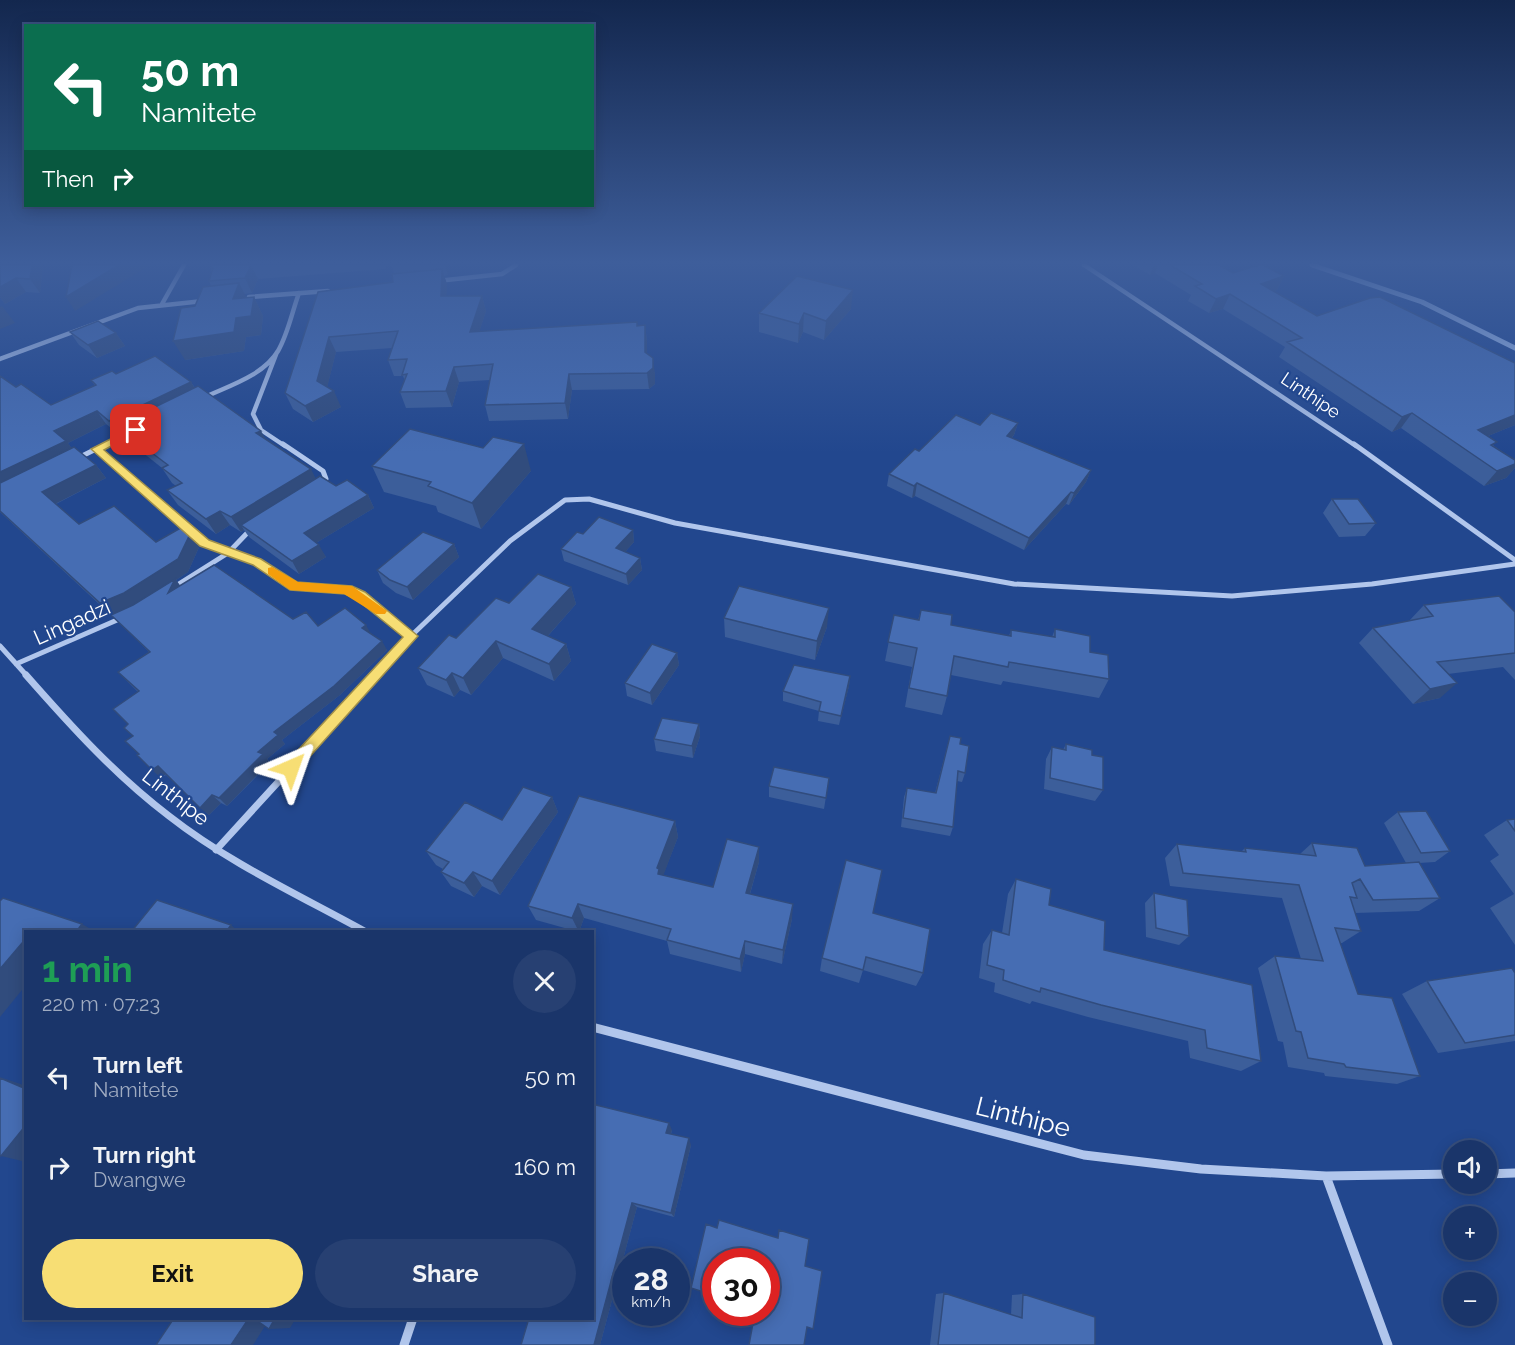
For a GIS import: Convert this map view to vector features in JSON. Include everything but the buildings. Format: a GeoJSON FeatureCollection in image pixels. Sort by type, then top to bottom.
{"type":"FeatureCollection","features":[{"type":"Feature","properties":{"kind":"street"},"geometry":{"type":"LineString","coordinates":[[0,359],[81,328]]}},
{"type":"Feature","properties":{"kind":"street"},"geometry":{"type":"LineString","coordinates":[[287,328],[253,414],[261,430],[323,471],[326,479],[322,487],[312,492]]}},
{"type":"Feature","properties":{"kind":"street","name":"Linthipe"},"geometry":{"type":"LineString","coordinates":[[1178,328],[1355,445],[1515,562]]}},
{"type":"Feature","properties":{"kind":"street"},"geometry":{"type":"LineString","coordinates":[[201,398],[254,373],[278,352]]}},
{"type":"Feature","properties":{"kind":"street"},"geometry":{"type":"LineString","coordinates":[[75,460],[138,429]]}},
{"type":"Feature","properties":{"kind":"street"},"geometry":{"type":"LineString","coordinates":[[96,449],[205,543],[257,562],[295,586],[347,589],[360,596],[411,636]]}},
{"type":"Feature","properties":{"kind":"street"},"geometry":{"type":"LineString","coordinates":[[216,850],[411,636],[510,541],[555,506],[577,498],[730,534],[1014,584],[1232,596],[1372,584],[1515,562]]}},
{"type":"Feature","properties":{"kind":"street"},"geometry":{"type":"LineString","coordinates":[[168,591],[228,553],[248,531],[257,526]]}},
{"type":"Feature","properties":{"kind":"street","name":"Lingadzi"},"geometry":{"type":"LineString","coordinates":[[16,664],[128,615]]}},
{"type":"Feature","properties":{"kind":"street","name":"Linthipe"},"geometry":{"type":"LineString","coordinates":[[0,646],[93,749],[128,783],[216,850],[362,930]]}},
{"type":"Feature","properties":{"kind":"street","name":"Linthipe"},"geometry":{"type":"LineString","coordinates":[[594,1028],[1084,1155],[1201,1170],[1326,1176],[1443,1174]]}},
{"type":"Feature","properties":{"kind":"street"},"geometry":{"type":"LineString","coordinates":[[1497,1174],[1515,1173]]}},
{"type":"Feature","properties":{"kind":"street"},"geometry":{"type":"LineString","coordinates":[[1326,1176],[1388,1345]]}},
{"type":"Feature","properties":{"kind":"street"},"geometry":{"type":"LineString","coordinates":[[404,1345],[412,1320]]}},
{"type":"Feature","properties":{"kind":"waterway"},"geometry":{"type":"LineString","coordinates":[[1474,328],[1515,348]]}},
{"type":"Feature","properties":{"kind":"slow traffic"},"geometry":{"type":"LineString","coordinates":[[272,571],[295,586],[347,589],[380,611]]}},
{"type":"Feature","properties":{"kind":"route"},"geometry":{"type":"LineString","coordinates":[[136,430],[96,449],[205,543],[257,562],[295,586],[347,589],[374,606],[411,636],[291,768]]}}]}
